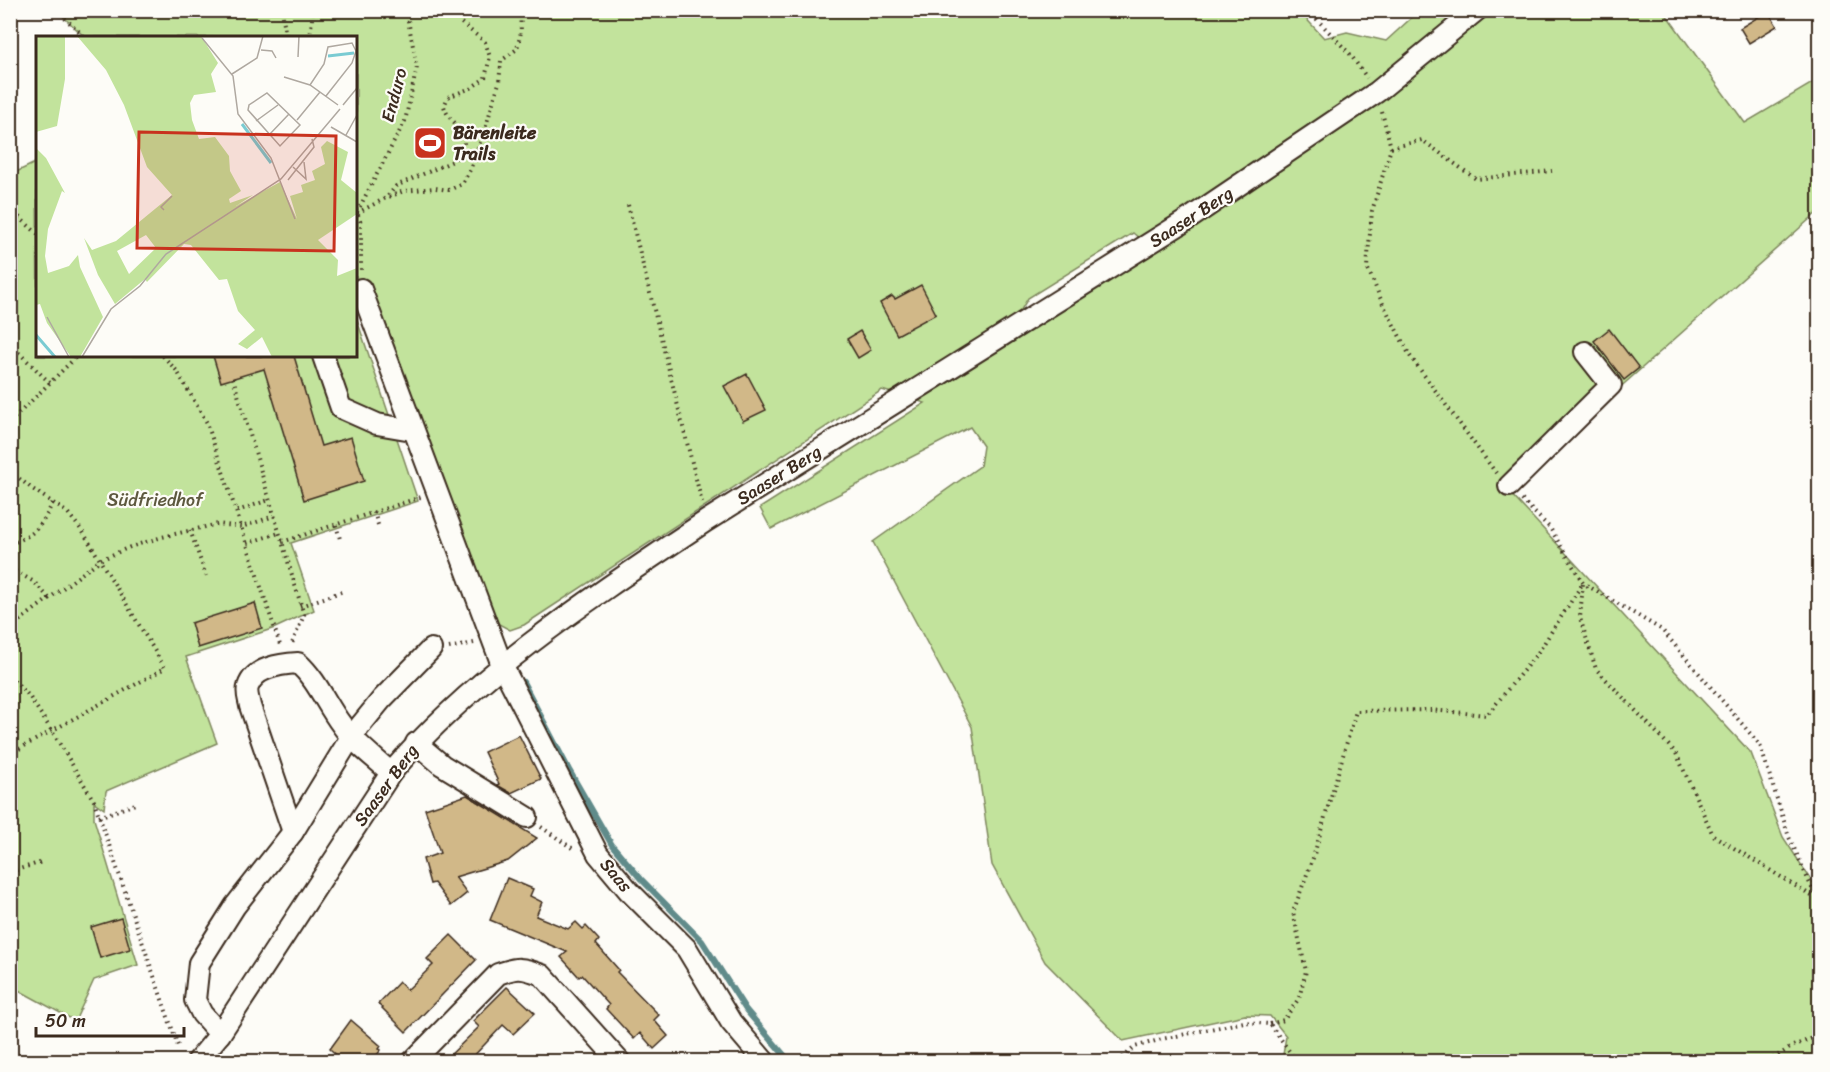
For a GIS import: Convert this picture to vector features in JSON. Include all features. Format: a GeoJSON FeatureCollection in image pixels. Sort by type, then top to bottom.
{"type":"FeatureCollection","features":[{"type":"Feature","properties":{"kind":"street","name":"Saaser Berg"},"geometry":{"type":"LineString","coordinates":[[198,1062],[220,1034],[391,773],[416,743],[502,665],[706,521],[1190,219],[1377,92],[1477,10]]}},
{"type":"Feature","properties":{"kind":"street","name":"Saas"},"geometry":{"type":"LineString","coordinates":[[361,289],[502,665],[598,854],[629,891],[687,949],[731,1022],[765,1062]]}},
{"type":"Feature","properties":{"kind":"street"},"geometry":{"type":"LineString","coordinates":[[1509,486],[1611,385],[1585,352]]}},
{"type":"Feature","properties":{"kind":"street"},"geometry":{"type":"LineString","coordinates":[[323,357],[341,408],[377,424],[412,430]]}},
{"type":"Feature","properties":{"kind":"street"},"geometry":{"type":"LineString","coordinates":[[220,1034],[202,1014],[195,1000],[199,963],[235,906],[293,832],[351,737],[382,699],[431,650]]}},
{"type":"Feature","properties":{"kind":"street"},"geometry":{"type":"LineString","coordinates":[[293,832],[250,706],[247,689],[253,676],[268,668],[298,663],[308,672],[351,737],[391,773]]}},
{"type":"Feature","properties":{"kind":"street"},"geometry":{"type":"LineString","coordinates":[[416,743],[442,765],[527,817]]}},
{"type":"Feature","properties":{"kind":"street"},"geometry":{"type":"LineString","coordinates":[[412,1062],[498,974],[517,967],[542,975],[620,1062]]}},
{"type":"Feature","properties":{"kind":"path"},"geometry":{"type":"LineString","coordinates":[[56,10],[84,36]]}},
{"type":"Feature","properties":{"kind":"path"},"geometry":{"type":"LineString","coordinates":[[282,10],[286,36]]}},
{"type":"Feature","properties":{"kind":"path"},"geometry":{"type":"LineString","coordinates":[[310,36],[313,10]]}},
{"type":"Feature","properties":{"kind":"path","name":"Enduro"},"geometry":{"type":"LineString","coordinates":[[357,209],[405,121],[417,67],[406,10]]}},
{"type":"Feature","properties":{"kind":"path"},"geometry":{"type":"LineString","coordinates":[[386,198],[396,186],[453,161],[464,148],[461,128],[447,115],[444,106],[448,97],[471,88],[485,78],[490,57],[485,42],[460,22],[453,10]]}},
{"type":"Feature","properties":{"kind":"path"},"geometry":{"type":"LineString","coordinates":[[494,10],[509,16],[512,10]]}},
{"type":"Feature","properties":{"kind":"path"},"geometry":{"type":"LineString","coordinates":[[357,211],[404,191],[449,190],[462,184],[470,170],[485,129],[499,83],[501,61],[517,49],[521,32],[520,10]]}},
{"type":"Feature","properties":{"kind":"path"},"geometry":{"type":"LineString","coordinates":[[1308,10],[1350,54],[1377,92],[1391,148],[1372,211],[1367,267],[1410,356],[1492,469],[1550,528],[1583,582],[1662,630],[1760,746],[1789,837],[1820,906]]}},
{"type":"Feature","properties":{"kind":"path"},"geometry":{"type":"LineString","coordinates":[[1391,148],[1422,140],[1476,179],[1552,171]]}},
{"type":"Feature","properties":{"kind":"path"},"geometry":{"type":"LineString","coordinates":[[628,205],[706,521]]}},
{"type":"Feature","properties":{"kind":"path"},"geometry":{"type":"LineString","coordinates":[[10,209],[36,232]]}},
{"type":"Feature","properties":{"kind":"path"},"geometry":{"type":"LineString","coordinates":[[357,213],[361,223],[361,289]]}},
{"type":"Feature","properties":{"kind":"path"},"geometry":{"type":"LineString","coordinates":[[10,344],[50,383]]}},
{"type":"Feature","properties":{"kind":"path"},"geometry":{"type":"LineString","coordinates":[[10,422],[76,357]]}},
{"type":"Feature","properties":{"kind":"path"},"geometry":{"type":"LineString","coordinates":[[164,357],[177,371],[207,423],[276,628]]}},
{"type":"Feature","properties":{"kind":"path"},"geometry":{"type":"LineString","coordinates":[[232,378],[304,615],[284,664]]}},
{"type":"Feature","properties":{"kind":"path"},"geometry":{"type":"LineString","coordinates":[[10,471],[68,513],[83,532],[165,668],[10,754]]}},
{"type":"Feature","properties":{"kind":"path"},"geometry":{"type":"LineString","coordinates":[[282,542],[436,492]]}},
{"type":"Feature","properties":{"kind":"path"},"geometry":{"type":"LineString","coordinates":[[237,511],[268,500]]}},
{"type":"Feature","properties":{"kind":"path"},"geometry":{"type":"LineString","coordinates":[[10,544],[22,540],[41,527],[53,502]]}},
{"type":"Feature","properties":{"kind":"path"},"geometry":{"type":"LineString","coordinates":[[374,512],[379,528]]}},
{"type":"Feature","properties":{"kind":"path"},"geometry":{"type":"LineString","coordinates":[[10,628],[100,560],[130,547],[218,524],[242,527],[274,516]]}},
{"type":"Feature","properties":{"kind":"path"},"geometry":{"type":"LineString","coordinates":[[336,525],[340,539]]}},
{"type":"Feature","properties":{"kind":"path"},"geometry":{"type":"LineString","coordinates":[[190,530],[206,576]]}},
{"type":"Feature","properties":{"kind":"path"},"geometry":{"type":"LineString","coordinates":[[247,543],[279,532]]}},
{"type":"Feature","properties":{"kind":"path"},"geometry":{"type":"LineString","coordinates":[[10,568],[34,582],[49,598]]}},
{"type":"Feature","properties":{"kind":"path"},"geometry":{"type":"LineString","coordinates":[[1583,582],[1580,618],[1596,669],[1676,753],[1713,835],[1816,898]]}},
{"type":"Feature","properties":{"kind":"path"},"geometry":{"type":"LineString","coordinates":[[1118,1062],[1135,1047],[1162,1039],[1244,1022],[1270,1024],[1284,1020],[1299,998],[1306,971],[1293,912],[1313,858],[1356,711],[1430,710],[1487,715],[1539,651],[1583,582]]}},
{"type":"Feature","properties":{"kind":"path"},"geometry":{"type":"LineString","coordinates":[[300,606],[344,591]]}},
{"type":"Feature","properties":{"kind":"path"},"geometry":{"type":"LineString","coordinates":[[431,650],[492,640]]}},
{"type":"Feature","properties":{"kind":"path"},"geometry":{"type":"LineString","coordinates":[[10,676],[29,696],[94,801],[179,1049]]}},
{"type":"Feature","properties":{"kind":"path"},"geometry":{"type":"LineString","coordinates":[[99,817],[138,803]]}},
{"type":"Feature","properties":{"kind":"path"},"geometry":{"type":"LineString","coordinates":[[527,817],[578,852],[598,854]]}},
{"type":"Feature","properties":{"kind":"path"},"geometry":{"type":"LineString","coordinates":[[10,872],[42,862]]}},
{"type":"Feature","properties":{"kind":"path"},"geometry":{"type":"LineString","coordinates":[[1270,1024],[1297,1062]]}},
{"type":"Feature","properties":{"kind":"path"},"geometry":{"type":"LineString","coordinates":[[1768,1062],[1793,1046],[1820,1035]]}},
{"type":"Feature","properties":{"kind":"green space"},"geometry":{"type":"Polygon","coordinates":[[[1298,10],[1324,38],[1347,32],[1386,41],[1419,11],[1663,10],[1745,123],[1819,79],[1819,211],[1625,383],[1508,491],[1751,753],[1783,837],[1819,892],[1819,1061],[1282,1061],[1286,1036],[1270,1016],[1245,1015],[1123,1041],[1045,962],[992,865],[972,727],[873,542],[980,466],[983,446],[970,427],[771,529],[760,508],[925,403],[882,390],[524,625],[510,630],[497,623],[370,287],[357,288],[357,36],[84,36],[57,11],[1298,10]],[[1133,233],[1028,298],[1002,342],[1153,250],[1133,233]]]}},
{"type":"Feature","properties":{"kind":"green space","name":"Südfriedhof"},"geometry":{"type":"Polygon","coordinates":[[[36,162],[36,357],[357,357],[357,320],[418,501],[291,543],[314,610],[275,628],[186,657],[217,743],[106,791],[104,809],[94,802],[94,819],[138,965],[94,980],[75,1021],[11,986],[10,175],[36,162]]]}},
{"type":"Feature","properties":{"kind":"building"},"geometry":{"type":"Polygon","coordinates":[[[1768,11],[1777,26],[1749,43],[1740,28],[1768,11]]]}},
{"type":"Feature","properties":{"kind":"building"},"geometry":{"type":"Polygon","coordinates":[[[921,285],[936,314],[897,335],[880,303],[892,296],[895,299],[921,285]]]}},
{"type":"Feature","properties":{"kind":"building"},"geometry":{"type":"Polygon","coordinates":[[[1609,329],[1639,368],[1624,380],[1594,341],[1609,329]]]}},
{"type":"Feature","properties":{"kind":"building"},"geometry":{"type":"Polygon","coordinates":[[[860,331],[871,350],[858,358],[847,339],[860,331]]]}},
{"type":"Feature","properties":{"kind":"building"},"geometry":{"type":"Polygon","coordinates":[[[213,357],[294,357],[321,446],[351,437],[364,481],[304,500],[264,369],[221,382],[213,357]]]}},
{"type":"Feature","properties":{"kind":"building"},"geometry":{"type":"Polygon","coordinates":[[[747,374],[766,410],[743,421],[724,386],[747,374]]]}},
{"type":"Feature","properties":{"kind":"building"},"geometry":{"type":"Polygon","coordinates":[[[255,603],[262,628],[198,648],[191,623],[255,603]]]}},
{"type":"Feature","properties":{"kind":"building"},"geometry":{"type":"Polygon","coordinates":[[[519,735],[541,779],[511,793],[497,785],[499,784],[484,752],[519,735]]]}},
{"type":"Feature","properties":{"kind":"building"},"geometry":{"type":"Polygon","coordinates":[[[467,795],[537,838],[508,861],[455,877],[467,893],[451,906],[434,883],[430,884],[423,859],[440,853],[425,809],[467,795]]]}},
{"type":"Feature","properties":{"kind":"building"},"geometry":{"type":"Polygon","coordinates":[[[507,878],[533,889],[530,896],[542,902],[536,916],[568,929],[576,922],[583,929],[586,926],[599,940],[596,944],[619,970],[617,972],[659,1015],[654,1020],[668,1036],[654,1049],[640,1033],[634,1039],[606,1009],[609,1005],[582,975],[579,977],[561,957],[567,952],[490,920],[507,878]]]}},
{"type":"Feature","properties":{"kind":"building"},"geometry":{"type":"Polygon","coordinates":[[[121,918],[130,949],[100,958],[91,927],[121,918]]]}},
{"type":"Feature","properties":{"kind":"building"},"geometry":{"type":"Polygon","coordinates":[[[451,935],[476,960],[406,1032],[378,1004],[399,982],[407,990],[433,965],[427,959],[451,935]]]}},
{"type":"Feature","properties":{"kind":"building"},"geometry":{"type":"Polygon","coordinates":[[[507,987],[535,1013],[513,1034],[503,1025],[468,1062],[443,1062],[479,1027],[473,1021],[507,987]]]}},
{"type":"Feature","properties":{"kind":"building"},"geometry":{"type":"Polygon","coordinates":[[[351,1020],[381,1046],[379,1049],[381,1050],[371,1062],[344,1062],[330,1049],[351,1020]]]}},
{"type":"Feature","properties":{"kind":"waterway"},"geometry":{"type":"LineString","coordinates":[[523,682],[612,845],[641,879],[702,941],[746,1010],[790,1062]]}},
{"type":"Feature","properties":{"kind":"place","name":"Bärenleite Trails"},"geometry":{"type":"Point","coordinates":[430,143]}}]}
